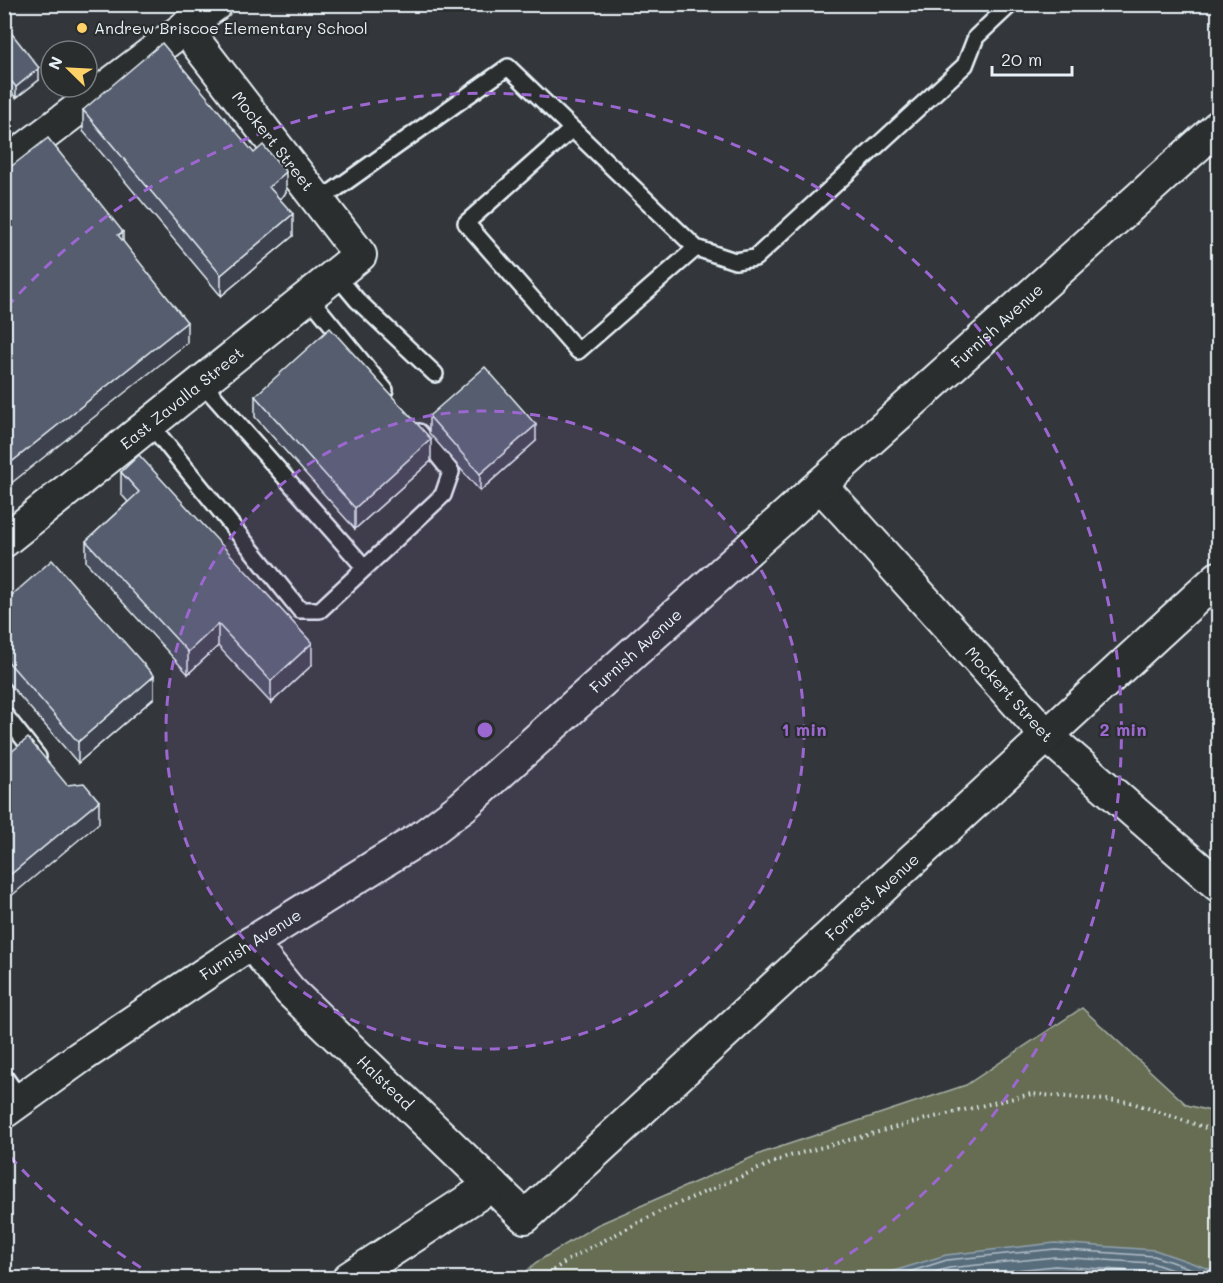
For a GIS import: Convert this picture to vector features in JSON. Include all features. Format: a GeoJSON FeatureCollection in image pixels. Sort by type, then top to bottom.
{"type":"FeatureCollection","features":[{"type":"Feature","properties":{"kind":"street"},"geometry":{"type":"LineString","coordinates":[[4,165],[216,4]]}},
{"type":"Feature","properties":{"kind":"street","name":"Mockert Street"},"geometry":{"type":"LineString","coordinates":[[185,28],[360,255]]}},
{"type":"Feature","properties":{"kind":"street","name":"Furnish Avenue"},"geometry":{"type":"LineString","coordinates":[[10,1096],[79,1058],[251,942],[425,834],[463,806],[1218,127]]}},
{"type":"Feature","properties":{"kind":"street","name":"East Zavalla Street"},"geometry":{"type":"LineString","coordinates":[[4,541],[360,255]]}},
{"type":"Feature","properties":{"kind":"street","name":"Mockert Street"},"geometry":{"type":"LineString","coordinates":[[820,485],[1047,736],[1218,885]]}},
{"type":"Feature","properties":{"kind":"street","name":"Forrest Avenue"},"geometry":{"type":"LineString","coordinates":[[525,1217],[1218,578]]}},
{"type":"Feature","properties":{"kind":"street","name":"Halstead"},"geometry":{"type":"LineString","coordinates":[[251,942],[290,991],[525,1217]]}},
{"type":"Feature","properties":{"kind":"street"},"geometry":{"type":"LineString","coordinates":[[349,1278],[492,1185]]}},
{"type":"Feature","properties":{"kind":"lane"},"geometry":{"type":"LineString","coordinates":[[319,201],[508,67],[696,248],[735,261],[755,258],[965,65],[976,37],[1011,4]]}},
{"type":"Feature","properties":{"kind":"lane"},"geometry":{"type":"LineString","coordinates":[[573,129],[466,223],[578,351],[696,248]]}},
{"type":"Feature","properties":{"kind":"lane"},"geometry":{"type":"LineString","coordinates":[[336,275],[357,300],[435,374]]}},
{"type":"Feature","properties":{"kind":"lane"},"geometry":{"type":"LineString","coordinates":[[309,297],[392,398]]}},
{"type":"Feature","properties":{"kind":"lane"},"geometry":{"type":"LineString","coordinates":[[202,383],[365,568]]}},
{"type":"Feature","properties":{"kind":"lane"},"geometry":{"type":"LineString","coordinates":[[150,424],[300,610],[320,610],[443,495],[451,472],[407,417]]}},
{"type":"Feature","properties":{"kind":"lane"},"geometry":{"type":"LineString","coordinates":[[4,714],[46,768]]}},
{"type":"Feature","properties":{"kind":"path"},"geometry":{"type":"LineString","coordinates":[[544,1278],[578,1254],[661,1211],[786,1157],[926,1119],[1031,1094],[1130,1102],[1218,1132]]}},
{"type":"Feature","properties":{"kind":"green space"},"geometry":{"type":"Polygon","coordinates":[[[1082,1008],[1187,1105],[1218,1113],[1218,1278],[520,1278],[535,1263],[597,1225],[762,1153],[966,1085],[1082,1008]]]}},
{"type":"Feature","properties":{"kind":"water"},"geometry":{"type":"Polygon","coordinates":[[[1055,1243],[1155,1250],[1218,1272],[1218,1278],[871,1278],[946,1255],[1055,1243]]]}},
{"type":"Feature","properties":{"kind":"building"},"geometry":{"type":"Polygon","coordinates":[[[9,30],[39,68],[16,87],[4,72],[4,33],[9,30]]]}},
{"type":"Feature","properties":{"kind":"building"},"geometry":{"type":"Polygon","coordinates":[[[162,43],[254,153],[263,145],[286,172],[269,187],[293,214],[221,275],[83,110],[99,99],[99,96],[162,43]]]}},
{"type":"Feature","properties":{"kind":"building"},"geometry":{"type":"Polygon","coordinates":[[[48,138],[123,232],[118,235],[187,322],[4,468],[4,172],[48,138]]]}},
{"type":"Feature","properties":{"kind":"building"},"geometry":{"type":"Polygon","coordinates":[[[330,328],[431,439],[355,508],[255,396],[330,328]]]}},
{"type":"Feature","properties":{"kind":"building"},"geometry":{"type":"Polygon","coordinates":[[[485,367],[536,425],[480,474],[429,416],[485,367]]]}},
{"type":"Feature","properties":{"kind":"building"},"geometry":{"type":"Polygon","coordinates":[[[139,455],[312,643],[271,681],[218,624],[188,652],[86,541],[139,492],[121,472],[139,455]]]}},
{"type":"Feature","properties":{"kind":"building"},"geometry":{"type":"Polygon","coordinates":[[[52,560],[154,676],[78,742],[4,657],[4,602],[52,560]]]}},
{"type":"Feature","properties":{"kind":"building"},"geometry":{"type":"Polygon","coordinates":[[[28,738],[67,785],[84,783],[99,801],[4,880],[4,758],[28,738]]]}},
{"type":"Feature","properties":{"kind":"place","name":"Andrew Briscoe Elementary School"},"geometry":{"type":"Point","coordinates":[82,28]}}]}
